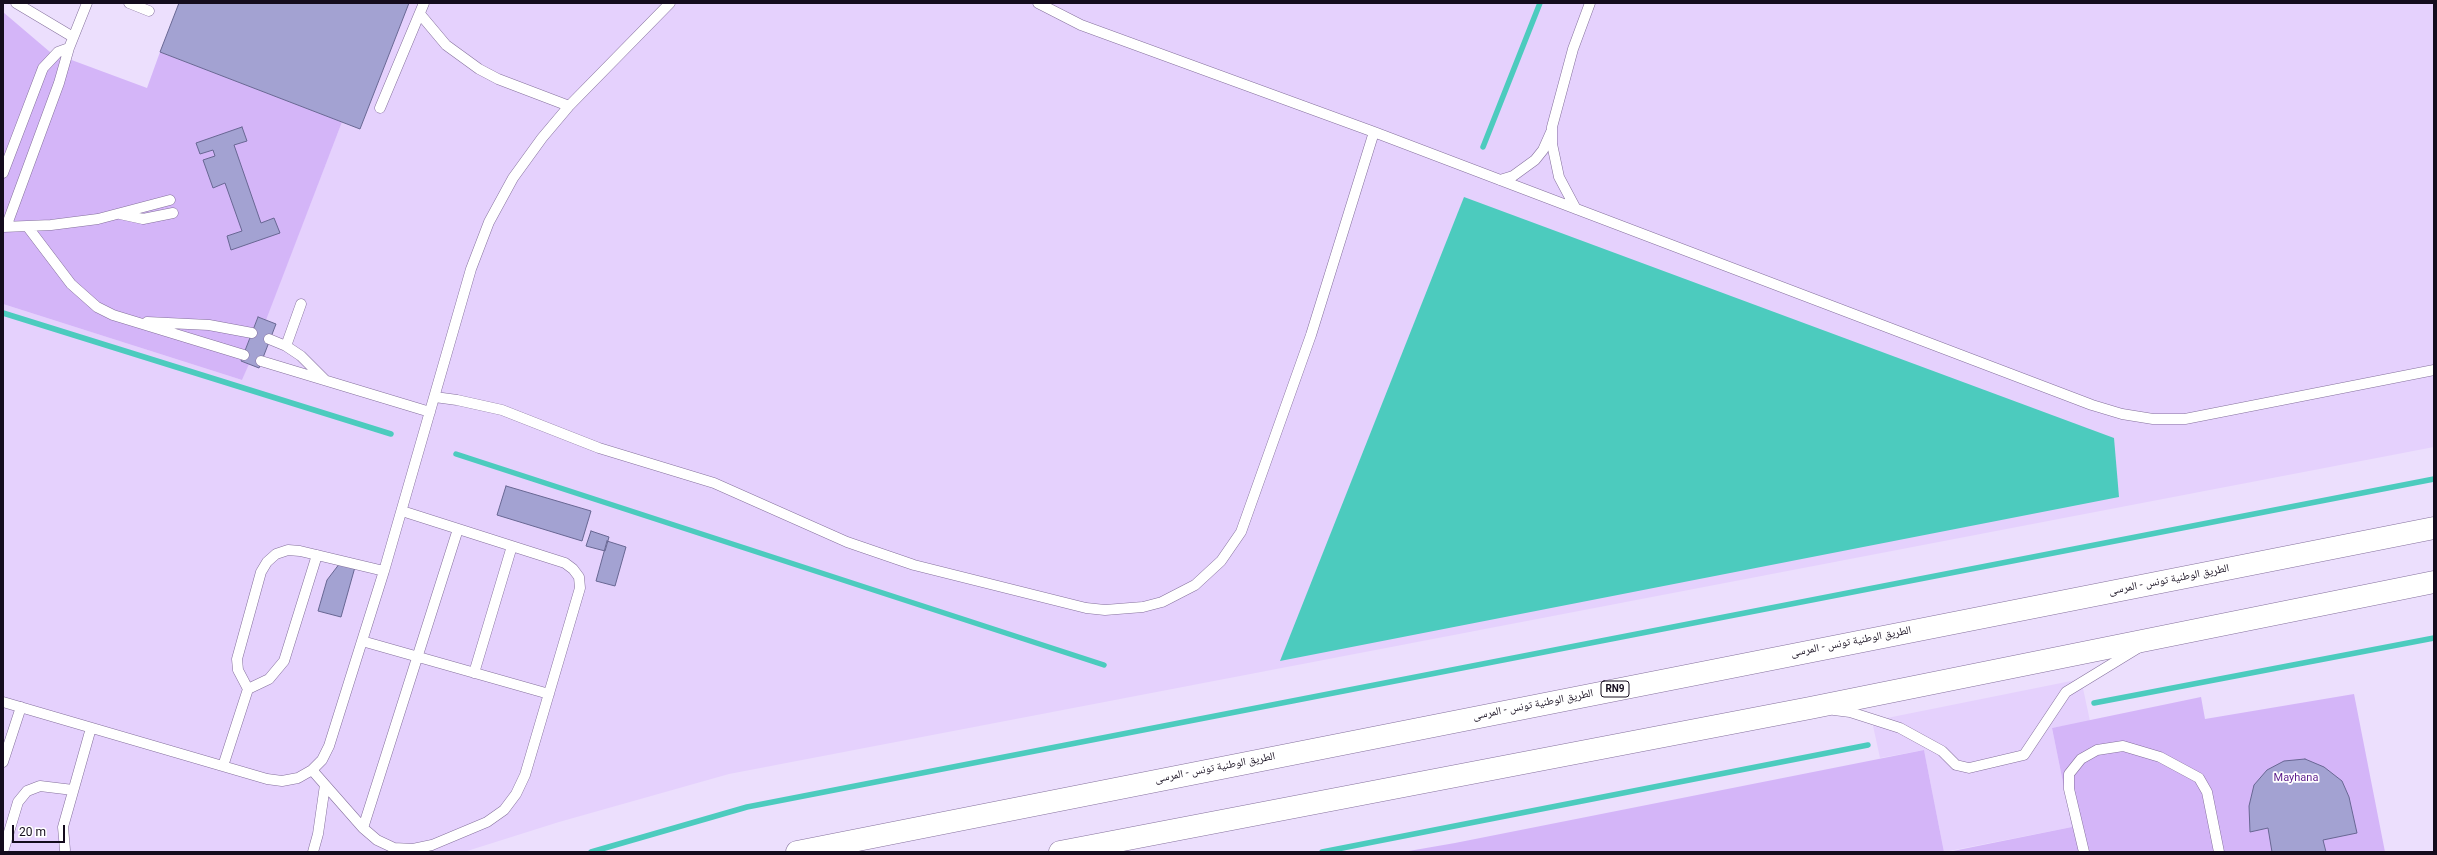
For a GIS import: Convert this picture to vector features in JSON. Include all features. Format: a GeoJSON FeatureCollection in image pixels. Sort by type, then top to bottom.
{"type":"FeatureCollection","features":[{"type":"Feature","properties":{"kind":"highway","name":"الطريق الوطنية تونس - المرسى"},"geometry":{"type":"LineString","coordinates":[[797,852],[2434,528]]}},
{"type":"Feature","properties":{"kind":"highway"},"geometry":{"type":"LineString","coordinates":[[1060,852],[1810,708],[2155,637],[2434,582]]}},
{"type":"Feature","properties":{"kind":"lane"},"geometry":{"type":"LineString","coordinates":[[16,3],[73,37]]}},
{"type":"Feature","properties":{"kind":"lane"},"geometry":{"type":"LineString","coordinates":[[87,3],[73,37],[59,83],[5,227],[74,223],[120,214],[170,200]]}},
{"type":"Feature","properties":{"kind":"lane"},"geometry":{"type":"LineString","coordinates":[[129,3],[149,11]]}},
{"type":"Feature","properties":{"kind":"lane"},"geometry":{"type":"LineString","coordinates":[[380,108],[424,3]]}},
{"type":"Feature","properties":{"kind":"lane"},"geometry":{"type":"LineString","coordinates":[[3,702],[267,779],[282,781],[298,778],[312,770],[322,760],[330,746],[384,572],[471,269],[489,222],[513,178],[542,138],[569,106],[670,3]]}},
{"type":"Feature","properties":{"kind":"lane"},"geometry":{"type":"LineString","coordinates":[[1038,3],[1081,24],[1374,132],[2085,402],[2122,414],[2153,419],[2185,419],[2434,370]]}},
{"type":"Feature","properties":{"kind":"lane"},"geometry":{"type":"LineString","coordinates":[[1500,180],[1513,176],[1535,160],[1543,150],[1552,127],[1573,49],[1590,3]]}},
{"type":"Feature","properties":{"kind":"lane"},"geometry":{"type":"LineString","coordinates":[[420,14],[446,45],[479,69],[498,79],[569,106]]}},
{"type":"Feature","properties":{"kind":"lane"},"geometry":{"type":"LineString","coordinates":[[3,173],[43,68],[54,56],[69,48]]}},
{"type":"Feature","properties":{"kind":"lane"},"geometry":{"type":"LineString","coordinates":[[1552,127],[1553,149],[1559,177],[1576,209]]}},
{"type":"Feature","properties":{"kind":"lane"},"geometry":{"type":"LineString","coordinates":[[435,397],[458,400],[502,410],[599,448],[714,483],[847,542],[914,565],[1086,608],[1105,610],[1143,607],[1162,602],[1195,585],[1221,561],[1241,532],[1311,336],[1374,132]]}},
{"type":"Feature","properties":{"kind":"lane"},"geometry":{"type":"LineString","coordinates":[[120,214],[143,219],[173,213]]}},
{"type":"Feature","properties":{"kind":"lane"},"geometry":{"type":"LineString","coordinates":[[28,226],[71,284],[83,297],[97,307],[130,320],[244,355]]}},
{"type":"Feature","properties":{"kind":"lane"},"geometry":{"type":"LineString","coordinates":[[286,346],[301,304]]}},
{"type":"Feature","properties":{"kind":"lane"},"geometry":{"type":"LineString","coordinates":[[130,320],[209,326],[252,333]]}},
{"type":"Feature","properties":{"kind":"lane"},"geometry":{"type":"LineString","coordinates":[[270,339],[286,346],[301,356],[325,380]]}},
{"type":"Feature","properties":{"kind":"lane"},"geometry":{"type":"LineString","coordinates":[[261,361],[430,412]]}},
{"type":"Feature","properties":{"kind":"lane"},"geometry":{"type":"LineString","coordinates":[[312,770],[363,828],[377,840],[394,848],[413,849],[432,845],[486,822],[504,810],[516,794],[525,775],[580,588],[578,577],[573,569],[565,563],[402,511]]}},
{"type":"Feature","properties":{"kind":"lane"},"geometry":{"type":"LineString","coordinates":[[363,828],[458,529]]}},
{"type":"Feature","properties":{"kind":"lane"},"geometry":{"type":"LineString","coordinates":[[474,673],[512,546]]}},
{"type":"Feature","properties":{"kind":"lane"},"geometry":{"type":"LineString","coordinates":[[223,766],[248,689],[238,670],[237,659],[261,572],[267,562],[276,554],[288,550],[317,555],[384,572]]}},
{"type":"Feature","properties":{"kind":"lane"},"geometry":{"type":"LineString","coordinates":[[248,689],[269,679],[284,661],[317,555]]}},
{"type":"Feature","properties":{"kind":"lane"},"geometry":{"type":"LineString","coordinates":[[1810,708],[1850,712],[1900,728],[1942,751],[1956,765],[1968,768],[2024,755],[2066,692],[2155,637]]}},
{"type":"Feature","properties":{"kind":"lane"},"geometry":{"type":"LineString","coordinates":[[362,641],[549,694]]}},
{"type":"Feature","properties":{"kind":"lane"},"geometry":{"type":"LineString","coordinates":[[3,762],[22,707]]}},
{"type":"Feature","properties":{"kind":"lane"},"geometry":{"type":"LineString","coordinates":[[65,850],[63,827],[91,728]]}},
{"type":"Feature","properties":{"kind":"lane"},"geometry":{"type":"LineString","coordinates":[[2084,852],[2069,789],[2070,774],[2081,759],[2097,750],[2123,746],[2160,757],[2199,778],[2207,792],[2219,852]]}},
{"type":"Feature","properties":{"kind":"lane"},"geometry":{"type":"LineString","coordinates":[[313,852],[318,834],[324,785]]}},
{"type":"Feature","properties":{"kind":"lane"},"geometry":{"type":"LineString","coordinates":[[3,852],[18,802],[27,791],[40,786],[73,790]]}},
{"type":"Feature","properties":{"kind":"shaded area"},"geometry":{"type":"Polygon","coordinates":[[[409,3],[2434,3],[2434,447],[729,774],[559,822],[464,852],[3,852],[3,304],[242,380],[342,122],[360,129],[409,3]]]}},
{"type":"Feature","properties":{"kind":"shaded area"},"geometry":{"type":"Polygon","coordinates":[[[1464,197],[2114,438],[2119,497],[1280,661],[1464,197]]]}},
{"type":"Feature","properties":{"kind":"shaded area"},"geometry":{"type":"Polygon","coordinates":[[[2081,679],[2090,721],[2052,728],[2072,827],[1944,852],[1924,750],[1880,758],[1872,721],[2081,679]]]}},
{"type":"Feature","properties":{"kind":"green space"},"geometry":{"type":"Polygon","coordinates":[[[3,12],[50,52],[147,88],[160,52],[342,122],[266,320],[258,317],[241,361],[249,364],[242,380],[3,304],[3,12]]]}},
{"type":"Feature","properties":{"kind":"green space","name":"Mayhana"},"geometry":{"type":"Polygon","coordinates":[[[2354,694],[2385,852],[1948,852],[2072,827],[2052,728],[2201,697],[2205,719],[2354,694]]]}},
{"type":"Feature","properties":{"kind":"green space"},"geometry":{"type":"Polygon","coordinates":[[[1924,750],[1944,852],[1403,852],[1455,843],[1924,750]]]}},
{"type":"Feature","properties":{"kind":"building"},"geometry":{"type":"Polygon","coordinates":[[[179,3],[409,3],[360,129],[160,52],[179,3]]]}},
{"type":"Feature","properties":{"kind":"building"},"geometry":{"type":"Polygon","coordinates":[[[242,127],[247,141],[234,145],[261,223],[274,218],[280,233],[231,250],[227,236],[242,231],[225,183],[213,188],[203,160],[215,156],[213,150],[200,154],[196,143],[242,127]]]}},
{"type":"Feature","properties":{"kind":"building"},"geometry":{"type":"Polygon","coordinates":[[[258,317],[276,324],[259,368],[241,361],[258,317]]]}},
{"type":"Feature","properties":{"kind":"building"},"geometry":{"type":"Polygon","coordinates":[[[506,486],[591,511],[582,541],[497,515],[506,486]]]}},
{"type":"Feature","properties":{"kind":"building"},"geometry":{"type":"Polygon","coordinates":[[[591,531],[609,537],[605,551],[586,546],[591,531]]]}},
{"type":"Feature","properties":{"kind":"building"},"geometry":{"type":"Polygon","coordinates":[[[607,541],[626,547],[615,586],[596,581],[607,541]]]}},
{"type":"Feature","properties":{"kind":"building"},"geometry":{"type":"Polygon","coordinates":[[[340,563],[355,567],[341,617],[318,611],[327,580],[340,563]]]}},
{"type":"Feature","properties":{"kind":"building"},"geometry":{"type":"Polygon","coordinates":[[[2305,759],[2324,767],[2342,781],[2349,797],[2357,833],[2323,840],[2326,852],[2272,852],[2268,828],[2250,832],[2249,806],[2254,785],[2267,770],[2284,761],[2305,759]]]}},
{"type":"Feature","properties":{"kind":"waterway"},"geometry":{"type":"LineString","coordinates":[[1483,147],[1540,3]]}},
{"type":"Feature","properties":{"kind":"waterway"},"geometry":{"type":"LineString","coordinates":[[3,313],[391,434]]}},
{"type":"Feature","properties":{"kind":"waterway"},"geometry":{"type":"LineString","coordinates":[[456,454],[1104,665]]}},
{"type":"Feature","properties":{"kind":"waterway"},"geometry":{"type":"LineString","coordinates":[[591,852],[747,807],[2434,479]]}},
{"type":"Feature","properties":{"kind":"waterway"},"geometry":{"type":"LineString","coordinates":[[2094,703],[2434,638]]}},
{"type":"Feature","properties":{"kind":"waterway"},"geometry":{"type":"LineString","coordinates":[[1322,852],[1868,745]]}}]}
